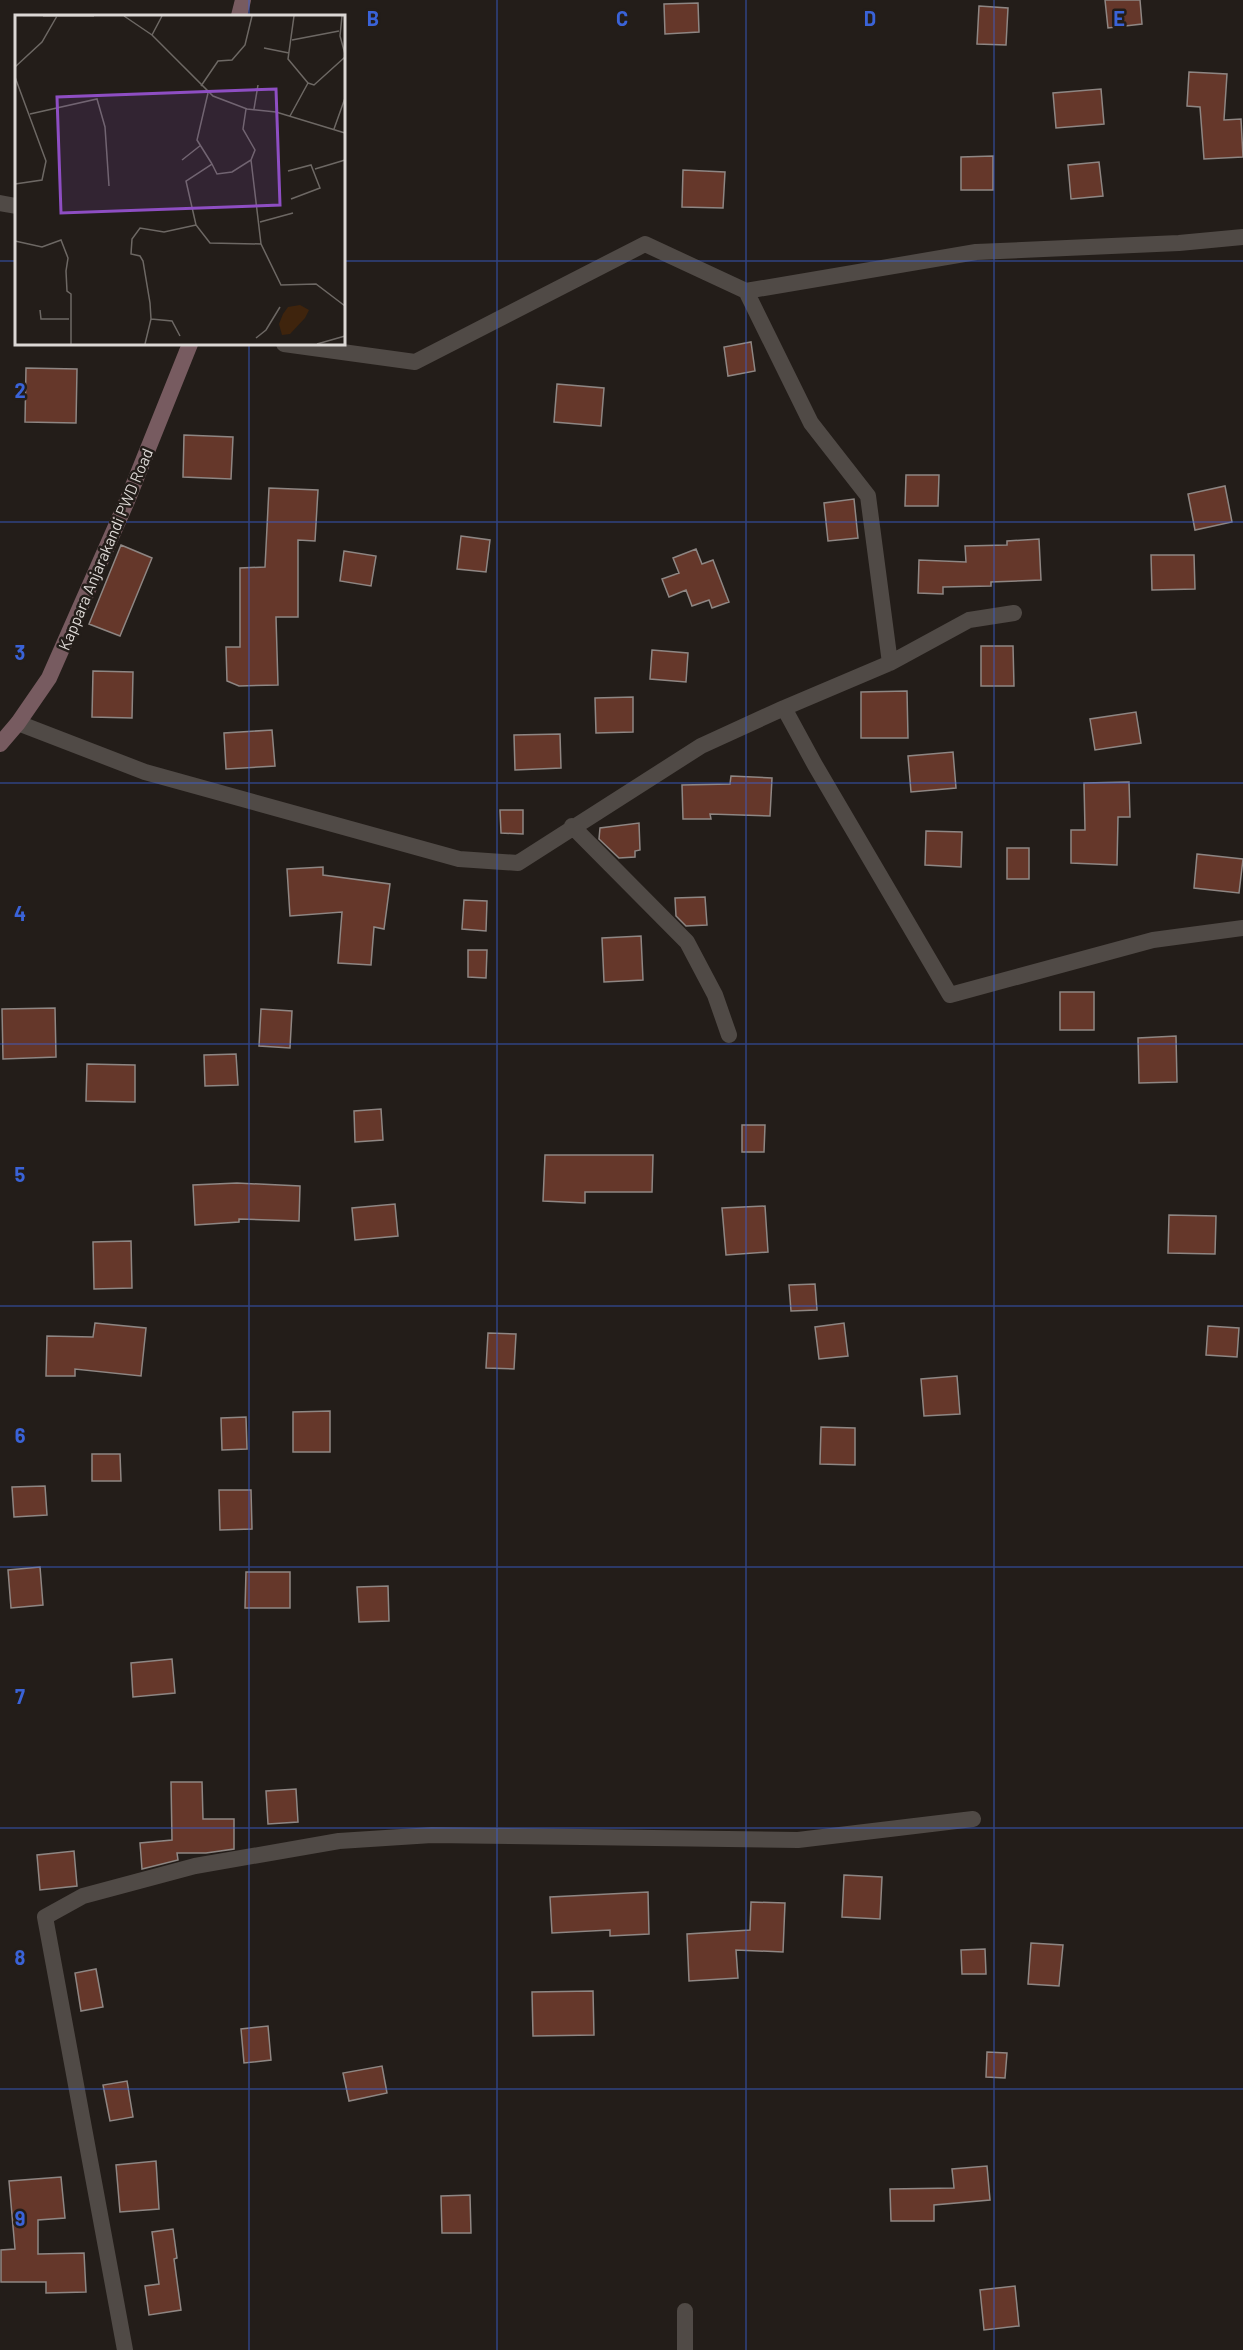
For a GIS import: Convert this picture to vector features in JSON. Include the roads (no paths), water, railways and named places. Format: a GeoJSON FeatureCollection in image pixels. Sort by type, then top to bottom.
{"type":"FeatureCollection","features":[{"type":"Feature","properties":{"kind":"main road"},"geometry":{"type":"LineString","coordinates":[[239,15],[243,0]]}},
{"type":"Feature","properties":{"kind":"main road","name":"Kappara Anjarakandi PWD Road"},"geometry":{"type":"LineString","coordinates":[[0,744],[18,723],[49,678],[127,501],[190,345]]}},
{"type":"Feature","properties":{"kind":"street"},"geometry":{"type":"LineString","coordinates":[[0,203],[15,206]]}},
{"type":"Feature","properties":{"kind":"street"},"geometry":{"type":"LineString","coordinates":[[291,345],[415,362],[645,244],[746,291],[976,252],[1179,243],[1243,237]]}},
{"type":"Feature","properties":{"kind":"street"},"geometry":{"type":"LineString","coordinates":[[746,291],[811,423],[868,496],[890,663]]}},
{"type":"Feature","properties":{"kind":"street"},"geometry":{"type":"LineString","coordinates":[[18,723],[145,772],[459,859],[518,863],[572,826],[701,746],[890,663],[969,620],[1014,614]]}},
{"type":"Feature","properties":{"kind":"street"},"geometry":{"type":"LineString","coordinates":[[784,708],[950,995],[1153,940],[1243,928]]}},
{"type":"Feature","properties":{"kind":"street"},"geometry":{"type":"LineString","coordinates":[[572,826],[687,942],[716,995],[729,1035]]}},
{"type":"Feature","properties":{"kind":"street"},"geometry":{"type":"LineString","coordinates":[[125,2350],[45,1917],[83,1896],[195,1866],[339,1841],[432,1835],[798,1840],[973,1819]]}},
{"type":"Feature","properties":{"kind":"street"},"geometry":{"type":"LineString","coordinates":[[685,2311],[685,2350]]}}]}
